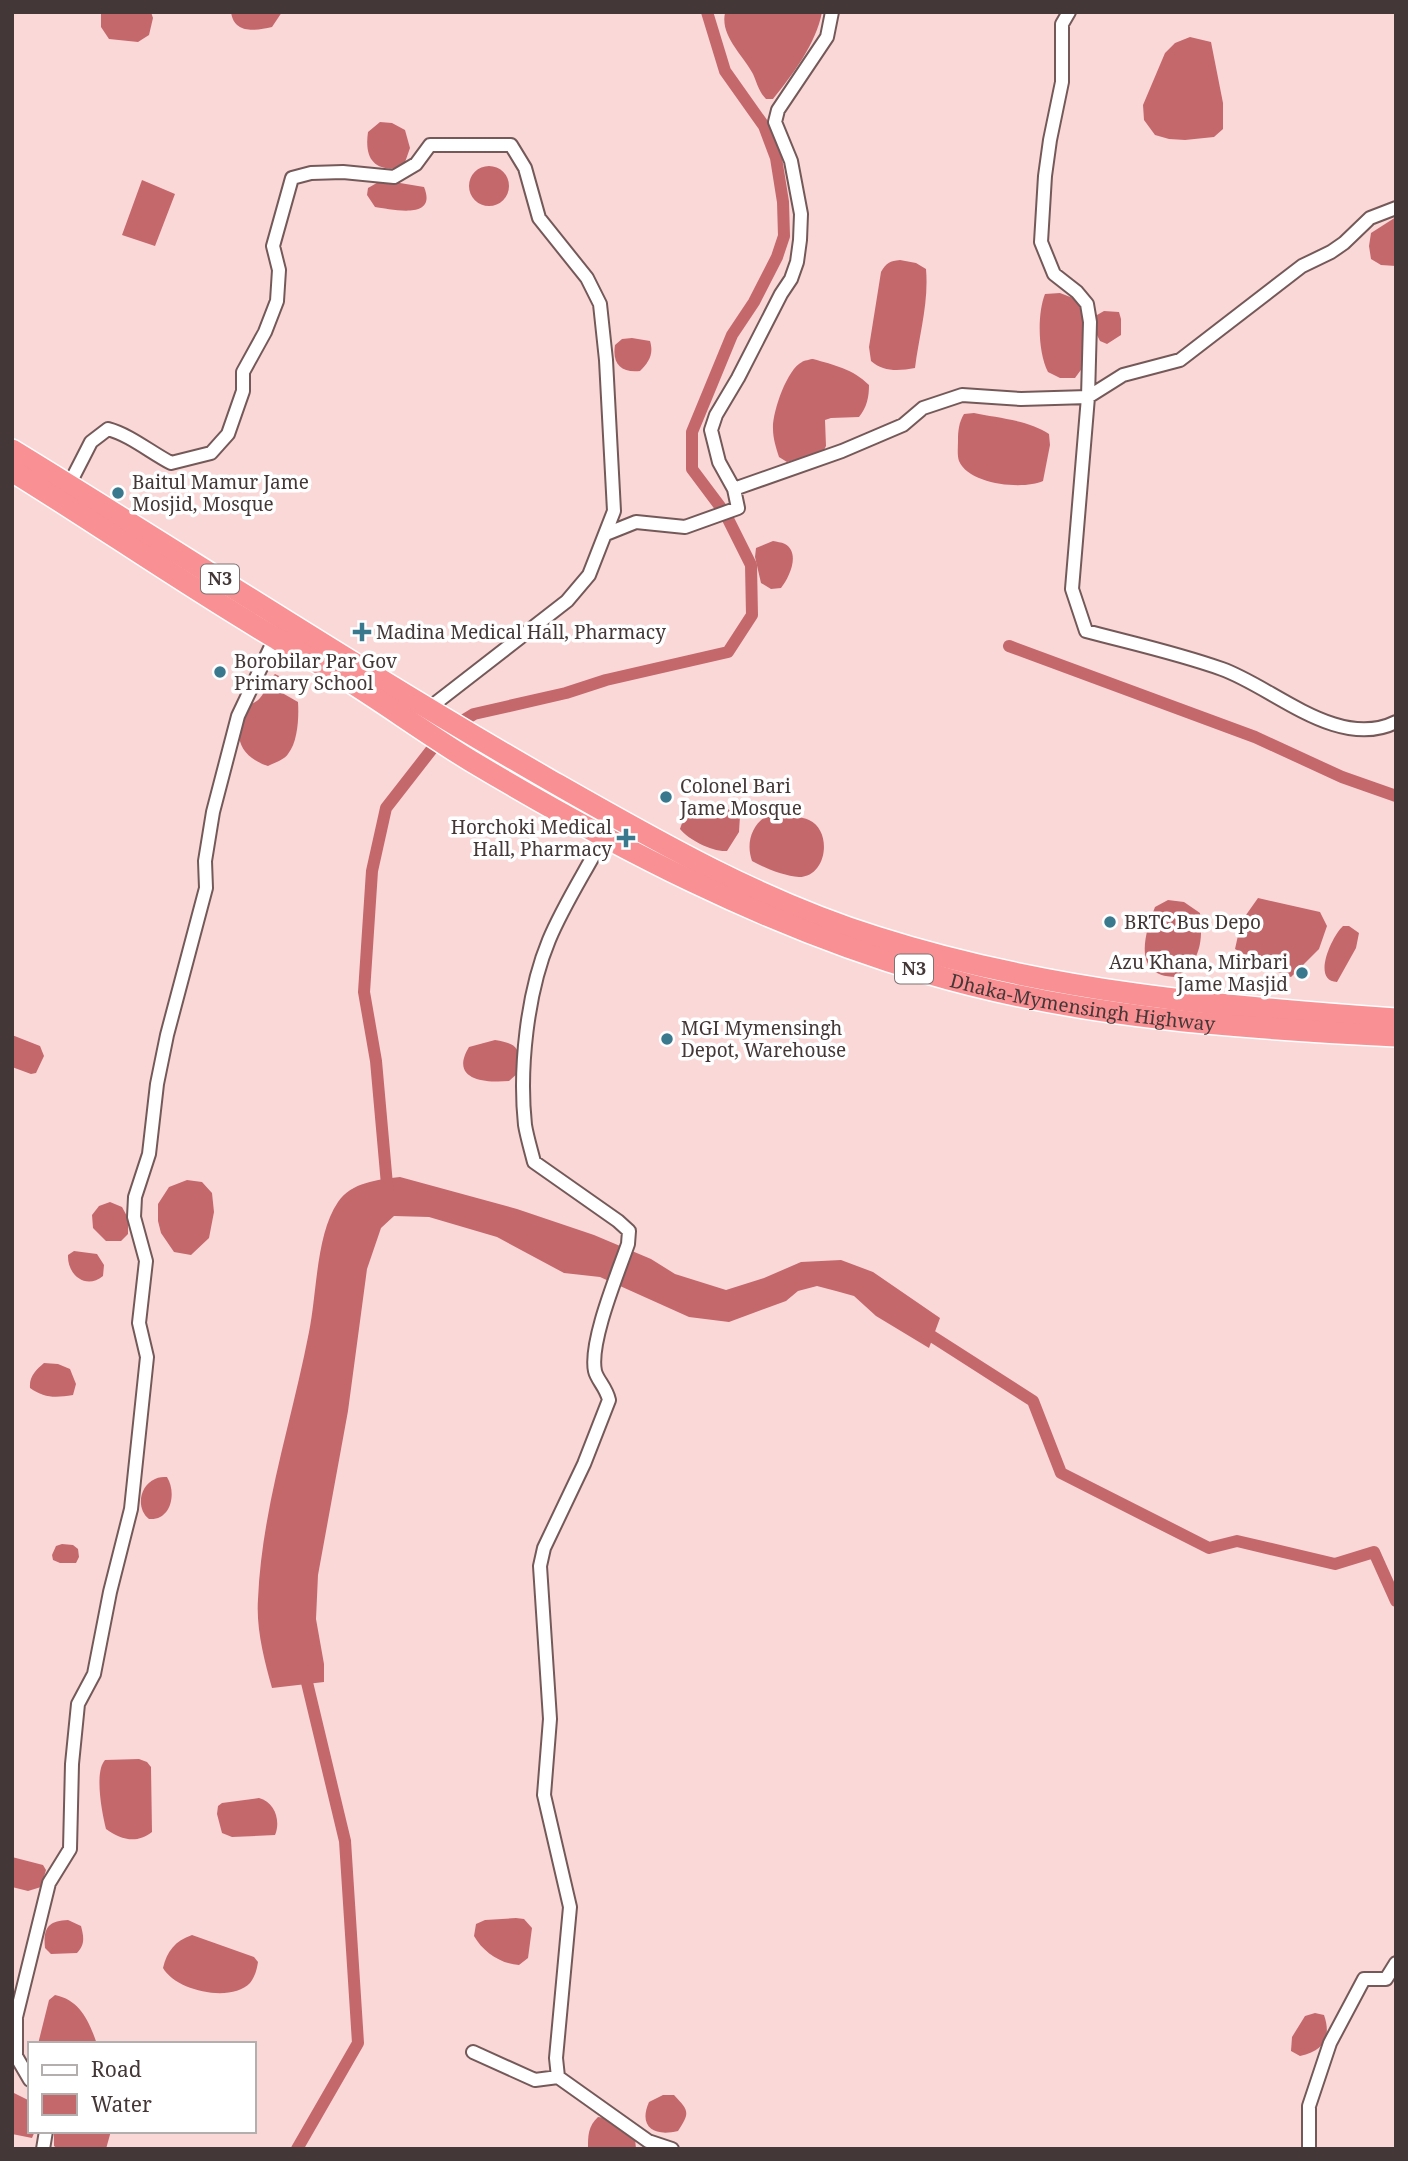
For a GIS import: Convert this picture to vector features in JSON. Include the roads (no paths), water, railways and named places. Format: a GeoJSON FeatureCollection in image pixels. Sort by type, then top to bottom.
{"type":"FeatureCollection","features":[{"type":"Feature","properties":{"kind":"highway","name":"Dhaka-Mymensingh Highway"},"geometry":{"type":"LineString","coordinates":[[12,450],[485,743],[693,860],[758,892],[874,937],[991,970],[1118,993],[1257,1009],[1396,1019]]}},
{"type":"Feature","properties":{"kind":"highway","name":"N3"},"geometry":{"type":"LineString","coordinates":[[12,471],[275,638]]}},
{"type":"Feature","properties":{"kind":"highway","name":"Dhaka-Mymensingh Highway"},"geometry":{"type":"LineString","coordinates":[[275,638],[473,762],[604,836],[669,871],[802,930],[927,974],[1026,997],[1120,1014],[1396,1036]]}},
{"type":"Feature","properties":{"kind":"street"},"geometry":{"type":"LineString","coordinates":[[606,534],[636,522],[685,527],[738,508],[734,489],[719,462],[711,430],[716,415],[791,279],[797,262],[801,214],[791,161],[775,122],[778,110],[827,37],[832,12]]}},
{"type":"Feature","properties":{"kind":"street"},"geometry":{"type":"LineString","coordinates":[[1069,12],[1060,18],[1062,82],[1047,164],[1041,242],[1054,274],[1077,292],[1087,304],[1090,322],[1088,397],[1072,589],[1086,631],[1196,660],[1242,676],[1311,716],[1328,722],[1359,729],[1382,729],[1396,722]]}},
{"type":"Feature","properties":{"kind":"street"},"geometry":{"type":"LineString","coordinates":[[69,485],[90,442],[108,429],[122,433],[171,463],[211,453],[228,434],[243,391],[243,372],[265,332],[277,301],[278,270],[273,246],[292,178],[311,173],[343,172],[394,177],[416,164],[430,145],[511,145],[525,168],[539,218],[587,278],[600,304],[607,360],[614,511],[589,575],[567,601],[428,709]]}},
{"type":"Feature","properties":{"kind":"street"},"geometry":{"type":"LineString","coordinates":[[734,489],[877,436],[903,425],[923,408],[962,395],[1021,399],[1088,397],[1123,375],[1180,360],[1302,266],[1344,243],[1370,218],[1396,208]]}},
{"type":"Feature","properties":{"kind":"street"},"geometry":{"type":"LineString","coordinates":[[28,2077],[16,2056],[16,2017],[49,1883],[70,1849],[72,1764],[78,1704],[94,1674],[110,1592],[131,1508],[147,1357],[139,1323],[146,1261],[134,1217],[135,1197],[149,1154],[157,1084],[167,1035],[206,888],[205,861],[213,812],[238,716],[275,638]]}},
{"type":"Feature","properties":{"kind":"street"},"geometry":{"type":"LineString","coordinates":[[558,2077],[556,2058],[570,1907],[544,1795],[550,1718],[540,1566],[544,1548],[584,1464],[609,1400],[607,1390],[595,1373],[595,1365],[599,1335],[628,1244],[629,1231],[534,1162],[525,1128],[524,1091],[536,977],[549,940],[604,836]]}},
{"type":"Feature","properties":{"kind":"street"},"geometry":{"type":"LineString","coordinates":[[1309,2149],[1309,2106],[1330,2043],[1364,1979],[1385,1979],[1396,1963]]}},
{"type":"Feature","properties":{"kind":"street"},"geometry":{"type":"LineString","coordinates":[[473,2052],[535,2080],[558,2077],[647,2145],[672,2149]]}},
{"type":"Feature","properties":{"kind":"water"},"geometry":{"type":"Polygon","coordinates":[[[151,12],[153,18],[149,35],[138,42],[109,39],[101,27],[101,14],[151,12]]]}},
{"type":"Feature","properties":{"kind":"water"},"geometry":{"type":"Polygon","coordinates":[[[231,12],[282,12],[272,27],[252,30],[236,24],[231,12]]]}},
{"type":"Feature","properties":{"kind":"water"},"geometry":{"type":"Polygon","coordinates":[[[822,12],[809,47],[773,99],[766,99],[729,37],[724,21],[725,13],[822,12]]]}},
{"type":"Feature","properties":{"kind":"water"},"geometry":{"type":"Polygon","coordinates":[[[1190,37],[1211,42],[1223,103],[1223,129],[1214,137],[1169,139],[1155,135],[1144,120],[1143,105],[1165,53],[1175,43],[1190,37]]]}},
{"type":"Feature","properties":{"kind":"water"},"geometry":{"type":"Polygon","coordinates":[[[380,122],[392,123],[405,130],[410,148],[403,168],[379,166],[370,157],[368,132],[380,122]]]}},
{"type":"Feature","properties":{"kind":"water"},"geometry":{"type":"Polygon","coordinates":[[[489,166],[503,172],[509,186],[503,200],[489,206],[475,200],[469,186],[475,172],[489,166]]]}},
{"type":"Feature","properties":{"kind":"water"},"geometry":{"type":"Polygon","coordinates":[[[142,180],[175,194],[155,246],[122,235],[142,180]]]}},
{"type":"Feature","properties":{"kind":"water"},"geometry":{"type":"Polygon","coordinates":[[[382,180],[424,187],[427,198],[424,205],[419,209],[401,211],[375,207],[367,195],[368,188],[382,180]]]}},
{"type":"Feature","properties":{"kind":"water"},"geometry":{"type":"Polygon","coordinates":[[[1396,217],[1396,266],[1381,265],[1371,259],[1371,233],[1396,217]]]}},
{"type":"Feature","properties":{"kind":"water"},"geometry":{"type":"Polygon","coordinates":[[[900,260],[916,263],[926,269],[926,294],[915,368],[892,370],[871,361],[869,347],[881,272],[889,263],[900,260]]]}},
{"type":"Feature","properties":{"kind":"water"},"geometry":{"type":"Polygon","coordinates":[[[1060,293],[1078,300],[1083,310],[1083,367],[1075,378],[1060,378],[1048,372],[1042,355],[1042,302],[1045,294],[1060,293]]]}},
{"type":"Feature","properties":{"kind":"water"},"geometry":{"type":"Polygon","coordinates":[[[1104,311],[1119,312],[1121,319],[1121,335],[1107,344],[1100,341],[1093,327],[1097,315],[1104,311]]]}},
{"type":"Feature","properties":{"kind":"water"},"geometry":{"type":"Polygon","coordinates":[[[622,339],[650,341],[650,358],[640,371],[623,369],[615,357],[615,345],[622,339]]]}},
{"type":"Feature","properties":{"kind":"water"},"geometry":{"type":"Polygon","coordinates":[[[813,359],[843,368],[863,380],[869,385],[867,402],[859,417],[825,420],[826,446],[823,452],[787,462],[779,457],[775,443],[775,413],[791,373],[802,362],[813,359]]]}},
{"type":"Feature","properties":{"kind":"water"},"geometry":{"type":"Polygon","coordinates":[[[974,413],[1023,423],[1049,434],[1050,445],[1043,481],[1023,485],[998,483],[974,476],[965,469],[958,456],[959,427],[964,414],[974,413]]]}},
{"type":"Feature","properties":{"kind":"water"},"geometry":{"type":"Polygon","coordinates":[[[773,541],[784,543],[790,548],[793,559],[790,572],[781,588],[771,589],[761,583],[755,557],[756,548],[773,541]]]}},
{"type":"Feature","properties":{"kind":"water"},"geometry":{"type":"Polygon","coordinates":[[[275,674],[279,676],[277,690],[298,702],[298,722],[294,743],[288,754],[268,766],[244,751],[239,727],[247,708],[260,698],[275,674]]]}},
{"type":"Feature","properties":{"kind":"water"},"geometry":{"type":"Polygon","coordinates":[[[700,801],[721,805],[740,816],[739,832],[727,851],[715,850],[701,844],[680,829],[689,808],[700,801]]]}},
{"type":"Feature","properties":{"kind":"water"},"geometry":{"type":"Polygon","coordinates":[[[766,816],[799,817],[817,826],[822,834],[824,853],[816,870],[799,877],[752,861],[751,836],[766,816]]]}},
{"type":"Feature","properties":{"kind":"water"},"geometry":{"type":"Polygon","coordinates":[[[1258,898],[1320,912],[1327,926],[1319,949],[1291,977],[1274,971],[1235,949],[1241,922],[1258,898]]]}},
{"type":"Feature","properties":{"kind":"water"},"geometry":{"type":"Polygon","coordinates":[[[1168,900],[1184,902],[1200,913],[1200,942],[1195,958],[1191,965],[1176,977],[1162,975],[1153,970],[1145,953],[1147,930],[1155,907],[1168,900]]]}},
{"type":"Feature","properties":{"kind":"water"},"geometry":{"type":"Polygon","coordinates":[[[1343,926],[1349,926],[1359,933],[1356,948],[1337,982],[1329,980],[1325,974],[1325,966],[1329,948],[1343,926]]]}},
{"type":"Feature","properties":{"kind":"water"},"geometry":{"type":"Polygon","coordinates":[[[12,1035],[40,1046],[44,1056],[36,1073],[31,1074],[12,1067],[12,1035]]]}},
{"type":"Feature","properties":{"kind":"water"},"geometry":{"type":"Polygon","coordinates":[[[495,1040],[509,1043],[517,1049],[518,1073],[509,1081],[472,1077],[463,1067],[469,1047],[495,1040]]]}},
{"type":"Feature","properties":{"kind":"water"},"geometry":{"type":"Polygon","coordinates":[[[400,1177],[517,1209],[594,1235],[651,1259],[675,1274],[726,1290],[801,1262],[841,1260],[873,1272],[940,1318],[929,1348],[876,1316],[854,1296],[817,1286],[798,1291],[786,1301],[729,1322],[689,1317],[600,1277],[564,1273],[497,1237],[429,1217],[394,1216],[381,1228],[367,1269],[348,1411],[318,1575],[316,1619],[324,1664],[324,1682],[272,1688],[259,1633],[261,1565],[271,1498],[309,1332],[325,1230],[338,1202],[350,1190],[366,1183],[400,1177]]]}},
{"type":"Feature","properties":{"kind":"water"},"geometry":{"type":"Polygon","coordinates":[[[187,1180],[202,1182],[212,1193],[214,1212],[209,1238],[191,1255],[174,1252],[161,1233],[158,1221],[158,1204],[169,1187],[187,1180]]]}},
{"type":"Feature","properties":{"kind":"water"},"geometry":{"type":"Polygon","coordinates":[[[110,1202],[122,1207],[128,1218],[128,1234],[121,1241],[106,1241],[93,1228],[92,1215],[99,1206],[110,1202]]]}},
{"type":"Feature","properties":{"kind":"water"},"geometry":{"type":"Polygon","coordinates":[[[74,1251],[97,1254],[104,1265],[103,1276],[97,1280],[84,1281],[74,1274],[68,1255],[74,1251]]]}},
{"type":"Feature","properties":{"kind":"water"},"geometry":{"type":"Polygon","coordinates":[[[44,1363],[58,1364],[70,1369],[76,1384],[73,1395],[50,1396],[30,1388],[32,1377],[44,1363]]]}},
{"type":"Feature","properties":{"kind":"water"},"geometry":{"type":"Polygon","coordinates":[[[167,1477],[172,1498],[170,1505],[162,1516],[149,1519],[141,1504],[145,1487],[158,1478],[167,1477]]]}},
{"type":"Feature","properties":{"kind":"water"},"geometry":{"type":"Polygon","coordinates":[[[73,1545],[78,1549],[79,1557],[76,1563],[53,1560],[56,1546],[73,1545]]]}},
{"type":"Feature","properties":{"kind":"water"},"geometry":{"type":"Polygon","coordinates":[[[139,1759],[151,1767],[152,1832],[141,1838],[129,1839],[106,1829],[100,1774],[105,1760],[139,1759]]]}},
{"type":"Feature","properties":{"kind":"water"},"geometry":{"type":"Polygon","coordinates":[[[259,1798],[273,1808],[277,1818],[275,1835],[232,1837],[222,1833],[217,1814],[218,1806],[222,1803],[259,1798]]]}},
{"type":"Feature","properties":{"kind":"water"},"geometry":{"type":"Polygon","coordinates":[[[12,1857],[43,1865],[46,1870],[41,1887],[28,1891],[12,1887],[12,1857]]]}},
{"type":"Feature","properties":{"kind":"water"},"geometry":{"type":"Polygon","coordinates":[[[524,1919],[532,1928],[528,1958],[519,1965],[493,1956],[474,1936],[476,1924],[485,1920],[524,1919]]]}},
{"type":"Feature","properties":{"kind":"water"},"geometry":{"type":"Polygon","coordinates":[[[68,1920],[81,1926],[83,1944],[77,1953],[51,1954],[45,1948],[48,1927],[68,1920]]]}},
{"type":"Feature","properties":{"kind":"water"},"geometry":{"type":"Polygon","coordinates":[[[192,1935],[254,1957],[258,1962],[250,1983],[230,1992],[204,1992],[179,1983],[170,1976],[163,1968],[169,1952],[181,1940],[192,1935]]]}},
{"type":"Feature","properties":{"kind":"water"},"geometry":{"type":"Polygon","coordinates":[[[55,1995],[77,2007],[91,2027],[96,2042],[38,2042],[49,2000],[55,1995]]]}},
{"type":"Feature","properties":{"kind":"water"},"geometry":{"type":"Polygon","coordinates":[[[1315,2013],[1324,2015],[1326,2037],[1315,2051],[1300,2056],[1291,2051],[1292,2037],[1305,2016],[1315,2013]]]}},
{"type":"Feature","properties":{"kind":"water"},"geometry":{"type":"Polygon","coordinates":[[[12,2092],[28,2100],[28,2133],[34,2133],[32,2138],[12,2134],[12,2092]]]}},
{"type":"Feature","properties":{"kind":"water"},"geometry":{"type":"Polygon","coordinates":[[[663,2095],[674,2095],[685,2108],[685,2119],[678,2131],[662,2133],[647,2124],[646,2111],[649,2102],[663,2095]]]}},
{"type":"Feature","properties":{"kind":"water"},"geometry":{"type":"Polygon","coordinates":[[[598,2117],[605,2118],[635,2138],[636,2149],[588,2149],[590,2128],[598,2117]]]}},
{"type":"Feature","properties":{"kind":"water"},"geometry":{"type":"Polygon","coordinates":[[[54,2133],[110,2133],[106,2149],[58,2149],[54,2146],[54,2133]]]}},
{"type":"Feature","properties":{"kind":"waterway"},"geometry":{"type":"LineString","coordinates":[[388,1196],[376,1061],[364,992],[372,871],[386,808],[446,731],[474,714],[728,652],[752,615],[751,565],[725,513],[692,469],[692,432],[732,335],[754,302],[777,257],[784,236],[783,202],[776,158],[764,126],[725,71],[707,12]]}},
{"type":"Feature","properties":{"kind":"waterway"},"geometry":{"type":"LineString","coordinates":[[1009,646],[1255,737],[1342,777],[1396,796]]}},
{"type":"Feature","properties":{"kind":"waterway"},"geometry":{"type":"LineString","coordinates":[[919,1328],[1033,1401],[1061,1473],[1209,1548],[1237,1541],[1335,1564],[1374,1552],[1396,1601]]}},
{"type":"Feature","properties":{"kind":"waterway"},"geometry":{"type":"LineString","coordinates":[[297,2149],[358,2043],[345,1841],[304,1670]]}},
{"type":"Feature","properties":{"kind":"place","name":"Baitul Mamur Jame Mosjid, Mosque"},"geometry":{"type":"Point","coordinates":[118,493]}},
{"type":"Feature","properties":{"kind":"place","name":"Madina Medical Hall, Pharmacy"},"geometry":{"type":"Point","coordinates":[362,632]}},
{"type":"Feature","properties":{"kind":"place","name":"Borobilar Par Gov Primary School"},"geometry":{"type":"Point","coordinates":[220,672]}},
{"type":"Feature","properties":{"kind":"place","name":"Colonel Bari Jame Mosque"},"geometry":{"type":"Point","coordinates":[666,797]}},
{"type":"Feature","properties":{"kind":"place","name":"Horchoki Medical Hall, Pharmacy"},"geometry":{"type":"Point","coordinates":[626,838]}},
{"type":"Feature","properties":{"kind":"place","name":"BRTC Bus Depo"},"geometry":{"type":"Point","coordinates":[1110,922]}},
{"type":"Feature","properties":{"kind":"place","name":"Azu Khana, Mirbari Jame Masjid"},"geometry":{"type":"Point","coordinates":[1302,973]}},
{"type":"Feature","properties":{"kind":"place","name":"MGI Mymensingh Depot, Warehouse"},"geometry":{"type":"Point","coordinates":[667,1039]}}]}
